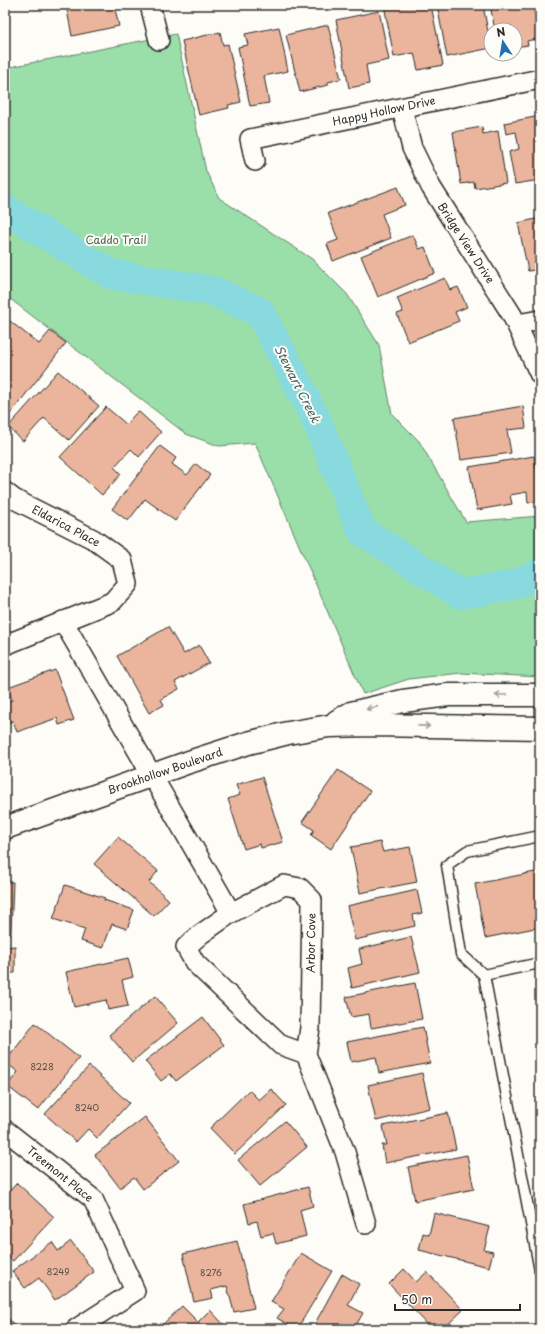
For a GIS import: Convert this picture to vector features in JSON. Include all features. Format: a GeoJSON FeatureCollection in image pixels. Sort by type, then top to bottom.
{"type":"FeatureCollection","features":[{"type":"Feature","properties":{"kind":"street"},"geometry":{"type":"LineString","coordinates":[[150,5],[159,40]]}},
{"type":"Feature","properties":{"kind":"street","name":"Happy Hollow Drive"},"geometry":{"type":"LineString","coordinates":[[255,161],[250,139],[540,80]]}},
{"type":"Feature","properties":{"kind":"street","name":"Bridge View Drive"},"geometry":{"type":"LineString","coordinates":[[402,108],[412,148],[431,187],[517,324],[540,375]]}},
{"type":"Feature","properties":{"kind":"street"},"geometry":{"type":"LineString","coordinates":[[517,324],[540,320]]}},
{"type":"Feature","properties":{"kind":"street","name":"Eldarica Place"},"geometry":{"type":"LineString","coordinates":[[5,492],[14,499],[93,539],[122,560],[128,584],[112,602],[5,645]]}},
{"type":"Feature","properties":{"kind":"street","name":"Eldarica Place"},"geometry":{"type":"LineString","coordinates":[[5,497],[24,504]]}},
{"type":"Feature","properties":{"kind":"street"},"geometry":{"type":"LineString","coordinates":[[64,621],[232,913]]}},
{"type":"Feature","properties":{"kind":"street","name":"Brookhollow Boulevard"},"geometry":{"type":"LineString","coordinates":[[329,726],[350,713],[403,701],[448,695],[540,695]]}},
{"type":"Feature","properties":{"kind":"street","name":"Brookhollow Boulevard"},"geometry":{"type":"LineString","coordinates":[[5,828],[152,775],[248,743],[288,733],[329,726],[372,725],[540,728]]}},
{"type":"Feature","properties":{"kind":"street","name":"Arbor Cove"},"geometry":{"type":"LineString","coordinates":[[284,885],[300,888],[312,900],[310,1028],[306,1054],[281,1045],[195,964],[186,947],[200,934],[232,913],[284,885]]}},
{"type":"Feature","properties":{"kind":"street"},"geometry":{"type":"LineString","coordinates":[[306,1054],[345,1152],[366,1224]]}},
{"type":"Feature","properties":{"kind":"street","name":"Treemont Place"},"geometry":{"type":"LineString","coordinates":[[5,1130],[93,1199],[134,1291],[76,1329]]}},
{"type":"Feature","properties":{"kind":"lane"},"geometry":{"type":"LineString","coordinates":[[540,836],[467,851],[447,866],[461,954],[484,975],[540,1270]]}},
{"type":"Feature","properties":{"kind":"lane"},"geometry":{"type":"LineString","coordinates":[[484,975],[540,963]]}},
{"type":"Feature","properties":{"kind":"green space","name":"Caddo Trail"},"geometry":{"type":"Polygon","coordinates":[[[176,34],[206,171],[219,198],[312,259],[347,294],[379,345],[392,414],[419,441],[466,522],[540,516],[540,677],[461,673],[409,679],[363,694],[255,443],[219,446],[186,434],[5,295],[5,68],[176,34]]]}},
{"type":"Feature","properties":{"kind":"building"},"geometry":{"type":"Polygon","coordinates":[[[66,5],[114,5],[119,26],[72,36],[66,5]]]}},
{"type":"Feature","properties":{"kind":"building"},"geometry":{"type":"Polygon","coordinates":[[[384,5],[431,5],[443,65],[418,70],[414,53],[394,57],[384,5]]]}},
{"type":"Feature","properties":{"kind":"building"},"geometry":{"type":"Polygon","coordinates":[[[437,5],[483,5],[486,22],[483,22],[483,50],[447,57],[437,5]]]}},
{"type":"Feature","properties":{"kind":"building"},"geometry":{"type":"Polygon","coordinates":[[[490,5],[533,5],[540,38],[527,41],[528,45],[523,46],[523,22],[493,22],[490,5]]]}},
{"type":"Feature","properties":{"kind":"building"},"geometry":{"type":"Polygon","coordinates":[[[379,11],[389,60],[366,65],[369,84],[349,88],[336,20],[379,11]]]}},
{"type":"Feature","properties":{"kind":"building"},"geometry":{"type":"Polygon","coordinates":[[[328,25],[341,79],[328,82],[328,85],[300,92],[286,35],[328,25]]]}},
{"type":"Feature","properties":{"kind":"building"},"geometry":{"type":"Polygon","coordinates":[[[279,27],[288,71],[264,76],[269,103],[250,106],[238,47],[248,45],[245,34],[279,27]]]}},
{"type":"Feature","properties":{"kind":"building"},"geometry":{"type":"Polygon","coordinates":[[[220,32],[223,45],[228,44],[241,102],[228,105],[229,108],[199,115],[182,41],[220,32]]]}},
{"type":"Feature","properties":{"kind":"building"},"geometry":{"type":"Polygon","coordinates":[[[540,116],[540,180],[515,184],[509,152],[519,149],[516,132],[506,134],[504,123],[540,116]]]}},
{"type":"Feature","properties":{"kind":"building"},"geometry":{"type":"Polygon","coordinates":[[[482,127],[483,134],[498,131],[506,183],[475,188],[474,182],[461,184],[453,132],[482,127]]]}},
{"type":"Feature","properties":{"kind":"building"},"geometry":{"type":"Polygon","coordinates":[[[398,187],[405,205],[382,214],[391,238],[333,261],[327,244],[338,240],[328,213],[398,187]]]}},
{"type":"Feature","properties":{"kind":"building"},"geometry":{"type":"Polygon","coordinates":[[[540,218],[540,269],[528,271],[518,223],[540,218]]]}},
{"type":"Feature","properties":{"kind":"building"},"geometry":{"type":"Polygon","coordinates":[[[413,235],[419,249],[425,247],[435,273],[378,297],[361,256],[413,235]]]}},
{"type":"Feature","properties":{"kind":"building"},"geometry":{"type":"Polygon","coordinates":[[[445,278],[450,290],[458,287],[467,307],[455,312],[459,321],[408,342],[397,314],[403,312],[397,298],[445,278]]]}},
{"type":"Feature","properties":{"kind":"building"},"geometry":{"type":"Polygon","coordinates":[[[6,318],[39,344],[50,331],[66,343],[7,418],[5,416],[6,318]]]}},
{"type":"Feature","properties":{"kind":"building"},"geometry":{"type":"Polygon","coordinates":[[[58,371],[99,406],[69,440],[44,418],[23,441],[8,427],[58,371]]]}},
{"type":"Feature","properties":{"kind":"building"},"geometry":{"type":"Polygon","coordinates":[[[523,406],[526,428],[507,430],[511,453],[461,460],[454,418],[523,406]]]}},
{"type":"Feature","properties":{"kind":"building"},"geometry":{"type":"Polygon","coordinates":[[[106,407],[126,424],[138,411],[161,432],[139,457],[131,449],[114,467],[121,474],[102,495],[60,457],[106,407]]]}},
{"type":"Feature","properties":{"kind":"building"},"geometry":{"type":"Polygon","coordinates":[[[160,446],[176,458],[172,464],[187,475],[196,464],[210,475],[175,521],[145,499],[128,521],[112,509],[160,446]]]}},
{"type":"Feature","properties":{"kind":"building"},"geometry":{"type":"Polygon","coordinates":[[[534,456],[540,501],[528,503],[527,492],[510,495],[512,504],[477,510],[469,467],[534,456]]]}},
{"type":"Feature","properties":{"kind":"building"},"geometry":{"type":"Polygon","coordinates":[[[168,627],[184,654],[199,645],[209,663],[175,682],[179,689],[161,699],[164,705],[149,713],[117,656],[168,627]]]}},
{"type":"Feature","properties":{"kind":"building"},"geometry":{"type":"Polygon","coordinates":[[[55,670],[74,720],[59,725],[57,718],[17,732],[13,721],[7,723],[5,718],[5,703],[12,700],[8,687],[55,670]]]}},
{"type":"Feature","properties":{"kind":"building"},"geometry":{"type":"Polygon","coordinates":[[[338,770],[370,791],[331,849],[311,835],[314,830],[302,822],[338,770]]]}},
{"type":"Feature","properties":{"kind":"building"},"geometry":{"type":"Polygon","coordinates":[[[262,777],[283,842],[261,848],[260,844],[244,849],[228,799],[240,795],[236,785],[262,777]]]}},
{"type":"Feature","properties":{"kind":"building"},"geometry":{"type":"Polygon","coordinates":[[[118,837],[158,871],[149,882],[169,900],[154,916],[94,864],[118,837]]]}},
{"type":"Feature","properties":{"kind":"building"},"geometry":{"type":"Polygon","coordinates":[[[380,842],[383,852],[410,847],[417,882],[360,893],[351,847],[380,842]]]}},
{"type":"Feature","properties":{"kind":"building"},"geometry":{"type":"Polygon","coordinates":[[[540,871],[540,927],[485,938],[475,884],[540,871]]]}},
{"type":"Feature","properties":{"kind":"building"},"geometry":{"type":"Polygon","coordinates":[[[5,882],[13,882],[11,934],[5,933],[5,882]]]}},
{"type":"Feature","properties":{"kind":"building"},"geometry":{"type":"Polygon","coordinates":[[[65,885],[105,898],[104,900],[134,910],[127,929],[112,924],[103,948],[81,941],[85,929],[53,919],[65,885]]]}},
{"type":"Feature","properties":{"kind":"building"},"geometry":{"type":"Polygon","coordinates":[[[417,890],[422,913],[413,915],[415,926],[355,940],[347,906],[417,890]]]}},
{"type":"Feature","properties":{"kind":"building"},"geometry":{"type":"Polygon","coordinates":[[[411,937],[420,972],[352,988],[348,968],[362,964],[359,949],[411,937]]]}},
{"type":"Feature","properties":{"kind":"building"},"geometry":{"type":"Polygon","coordinates":[[[15,946],[15,973],[8,973],[9,988],[5,988],[5,947],[15,946]]]}},
{"type":"Feature","properties":{"kind":"building"},"geometry":{"type":"Polygon","coordinates":[[[128,958],[133,977],[122,980],[128,1006],[108,1010],[106,1000],[74,1007],[66,972],[128,958]]]}},
{"type":"Feature","properties":{"kind":"building"},"geometry":{"type":"Polygon","coordinates":[[[415,983],[422,1019],[371,1028],[369,1014],[351,1017],[346,997],[415,983]]]}},
{"type":"Feature","properties":{"kind":"building"},"geometry":{"type":"Polygon","coordinates":[[[155,996],[178,1023],[132,1062],[109,1035],[155,996]]]}},
{"type":"Feature","properties":{"kind":"building"},"geometry":{"type":"Polygon","coordinates":[[[203,1017],[224,1045],[176,1081],[170,1074],[161,1081],[145,1061],[203,1017]]]}},
{"type":"Feature","properties":{"kind":"building"},"geometry":{"type":"Polygon","coordinates":[[[35,1023],[79,1058],[38,1110],[7,1086],[18,1072],[5,1062],[35,1023]]]}},
{"type":"Feature","properties":{"kind":"building"},"geometry":{"type":"Polygon","coordinates":[[[423,1027],[430,1063],[379,1073],[376,1057],[351,1062],[347,1042],[423,1027]]]}},
{"type":"Feature","properties":{"kind":"building"},"geometry":{"type":"Polygon","coordinates":[[[89,1066],[129,1103],[97,1138],[88,1129],[76,1142],[45,1114],[89,1066]]]}},
{"type":"Feature","properties":{"kind":"building"},"geometry":{"type":"Polygon","coordinates":[[[422,1073],[430,1108],[376,1121],[368,1085],[422,1073]]]}},
{"type":"Feature","properties":{"kind":"building"},"geometry":{"type":"Polygon","coordinates":[[[271,1089],[286,1105],[235,1154],[210,1128],[249,1090],[259,1100],[271,1089]]]}},
{"type":"Feature","properties":{"kind":"building"},"geometry":{"type":"Polygon","coordinates":[[[448,1113],[456,1149],[385,1163],[382,1145],[387,1145],[383,1126],[448,1113]]]}},
{"type":"Feature","properties":{"kind":"building"},"geometry":{"type":"Polygon","coordinates":[[[145,1117],[179,1161],[143,1189],[134,1177],[120,1188],[95,1155],[145,1117]]]}},
{"type":"Feature","properties":{"kind":"building"},"geometry":{"type":"Polygon","coordinates":[[[285,1121],[307,1147],[260,1186],[238,1160],[285,1121]]]}},
{"type":"Feature","properties":{"kind":"building"},"geometry":{"type":"Polygon","coordinates":[[[467,1155],[474,1189],[415,1201],[408,1167],[467,1155]]]}},
{"type":"Feature","properties":{"kind":"building"},"geometry":{"type":"Polygon","coordinates":[[[17,1183],[54,1217],[13,1261],[5,1254],[5,1196],[17,1183]]]}},
{"type":"Feature","properties":{"kind":"building"},"geometry":{"type":"Polygon","coordinates":[[[308,1187],[313,1206],[300,1210],[306,1236],[276,1244],[273,1233],[261,1236],[257,1221],[249,1223],[244,1204],[308,1187]]]}},
{"type":"Feature","properties":{"kind":"building"},"geometry":{"type":"Polygon","coordinates":[[[434,1213],[490,1227],[484,1250],[493,1252],[489,1267],[419,1250],[423,1233],[429,1235],[434,1213]]]}},
{"type":"Feature","properties":{"kind":"building"},"geometry":{"type":"Polygon","coordinates":[[[71,1241],[94,1272],[55,1300],[39,1278],[25,1288],[12,1271],[52,1242],[58,1251],[71,1241]]]}},
{"type":"Feature","properties":{"kind":"building"},"geometry":{"type":"Polygon","coordinates":[[[237,1241],[254,1308],[234,1312],[227,1286],[211,1290],[213,1298],[194,1302],[183,1254],[237,1241]]]}},
{"type":"Feature","properties":{"kind":"building"},"geometry":{"type":"Polygon","coordinates":[[[301,1253],[332,1271],[297,1329],[295,1329],[277,1318],[284,1309],[271,1302],[301,1253]]]}},
{"type":"Feature","properties":{"kind":"building"},"geometry":{"type":"Polygon","coordinates":[[[404,1269],[416,1282],[427,1272],[463,1310],[443,1329],[432,1329],[389,1284],[404,1269]]]}},
{"type":"Feature","properties":{"kind":"building"},"geometry":{"type":"Polygon","coordinates":[[[342,1274],[359,1284],[348,1305],[363,1313],[354,1329],[312,1329],[342,1274]]]}},
{"type":"Feature","properties":{"kind":"building"},"geometry":{"type":"Polygon","coordinates":[[[182,1306],[198,1322],[210,1310],[228,1329],[158,1329],[182,1306]]]}},
{"type":"Feature","properties":{"kind":"building"},"geometry":{"type":"Polygon","coordinates":[[[5,1315],[18,1329],[5,1329],[5,1315]]]}},
{"type":"Feature","properties":{"kind":"waterway","name":"Stewart Creek"},"geometry":{"type":"LineString","coordinates":[[5,209],[110,274],[213,291],[260,312],[315,417],[362,531],[460,594],[514,585],[540,573]]}}]}
